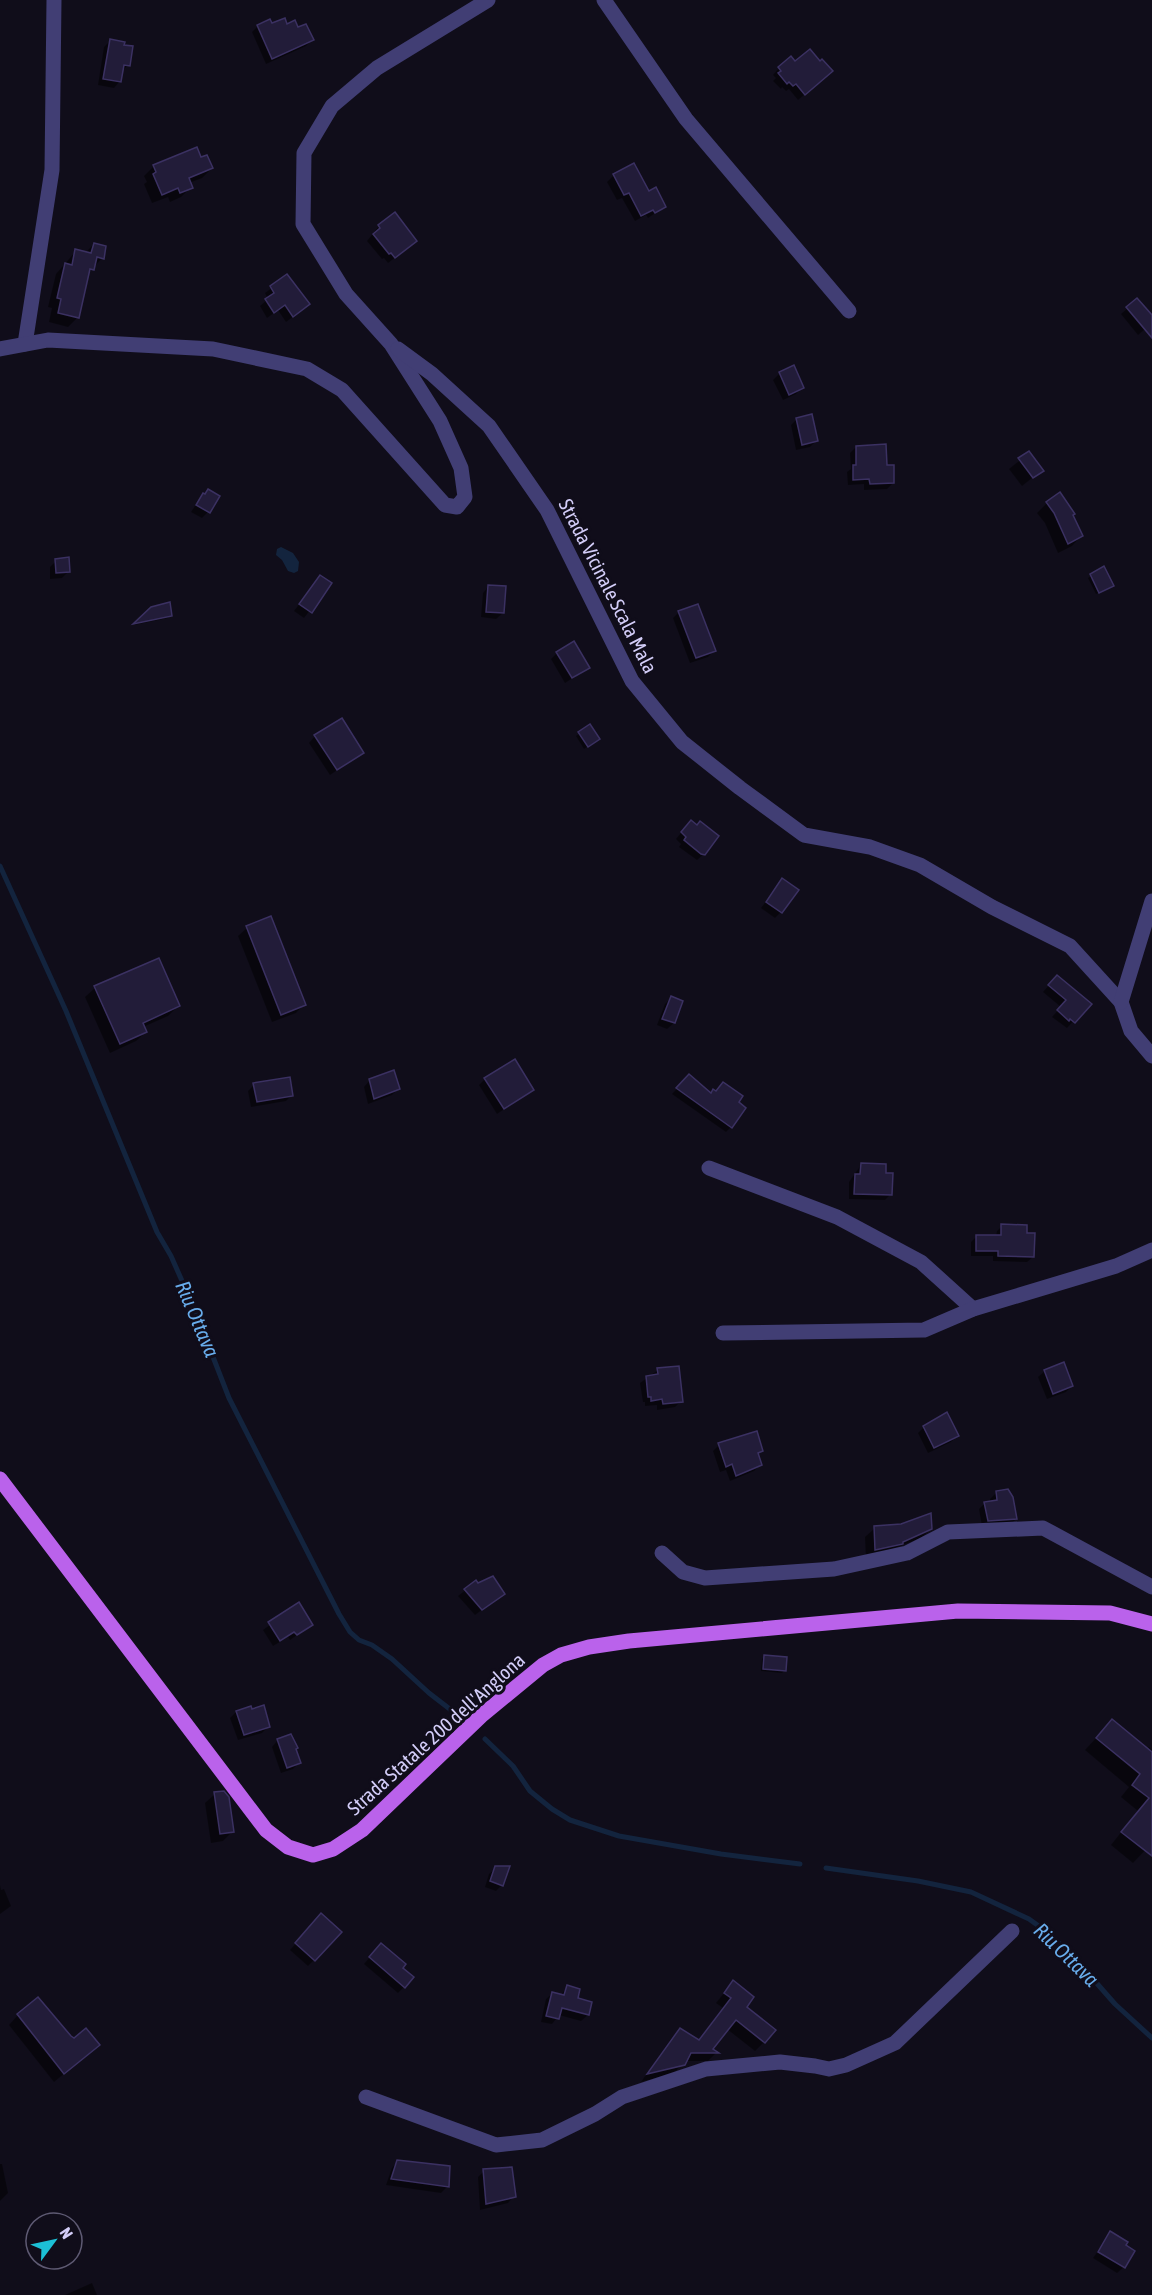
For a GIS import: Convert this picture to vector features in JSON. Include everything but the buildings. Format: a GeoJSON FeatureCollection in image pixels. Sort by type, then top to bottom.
{"type":"FeatureCollection","features":[{"type":"Feature","properties":{"kind":"main road","name":"Strada Statale 200 dell'Anglona"},"geometry":{"type":"LineString","coordinates":[[0,1479],[266,1830],[288,1847],[313,1855],[333,1849],[362,1830],[481,1716],[543,1665],[561,1655],[589,1647],[629,1641],[958,1611],[1110,1613],[1152,1624]]}},
{"type":"Feature","properties":{"kind":"street"},"geometry":{"type":"LineString","coordinates":[[25,344],[52,170],[54,0]]}},
{"type":"Feature","properties":{"kind":"street"},"geometry":{"type":"LineString","coordinates":[[0,350],[48,340],[213,349],[307,369],[342,390],[445,505],[457,507],[465,497],[462,468],[440,421],[391,344],[346,294],[303,224],[304,153],[332,106],[377,68],[488,0]]}},
{"type":"Feature","properties":{"kind":"street"},"geometry":{"type":"LineString","coordinates":[[604,0],[686,119],[849,312]]}},
{"type":"Feature","properties":{"kind":"street","name":"Strada Vicinale Scala Mala"},"geometry":{"type":"LineString","coordinates":[[391,344],[432,374],[489,426],[547,510],[632,681],[682,742],[804,835],[870,847],[920,865],[992,907],[1070,946],[1121,1002],[1131,1031],[1152,1056]]}},
{"type":"Feature","properties":{"kind":"street"},"geometry":{"type":"LineString","coordinates":[[1121,1002],[1152,901]]}},
{"type":"Feature","properties":{"kind":"street"},"geometry":{"type":"LineString","coordinates":[[709,1168],[837,1217],[921,1262],[973,1309]]}},
{"type":"Feature","properties":{"kind":"street"},"geometry":{"type":"LineString","coordinates":[[723,1333],[924,1330],[973,1309],[1116,1266],[1152,1250]]}},
{"type":"Feature","properties":{"kind":"street"},"geometry":{"type":"LineString","coordinates":[[662,1553],[683,1572],[705,1578],[834,1569],[907,1553],[948,1532],[1043,1528],[1152,1587]]}},
{"type":"Feature","properties":{"kind":"street"},"geometry":{"type":"LineString","coordinates":[[366,2097],[496,2145],[542,2140],[595,2114],[622,2097],[706,2069],[780,2062],[829,2069],[846,2065],[895,2043],[1012,1930]]}},
{"type":"Feature","properties":{"kind":"water"},"geometry":{"type":"Polygon","coordinates":[[[281,547],[293,553],[299,562],[298,571],[294,573],[288,571],[276,555],[277,549],[281,547]]]}},
{"type":"Feature","properties":{"kind":"waterway","name":"Riu Ottava"},"geometry":{"type":"LineString","coordinates":[[0,866],[66,1011],[157,1232],[171,1256],[194,1308],[229,1398],[339,1614],[350,1632],[359,1640],[372,1645],[392,1659],[429,1693],[464,1720]]}},
{"type":"Feature","properties":{"kind":"waterway","name":"Riu Ottava"},"geometry":{"type":"LineString","coordinates":[[485,1739],[513,1766],[530,1791],[570,1820],[619,1836],[721,1854],[800,1864]]}},
{"type":"Feature","properties":{"kind":"waterway","name":"Riu Ottava"},"geometry":{"type":"LineString","coordinates":[[826,1868],[918,1881],[971,1892],[1029,1919],[1071,1954],[1115,2004],[1152,2038]]}}]}
